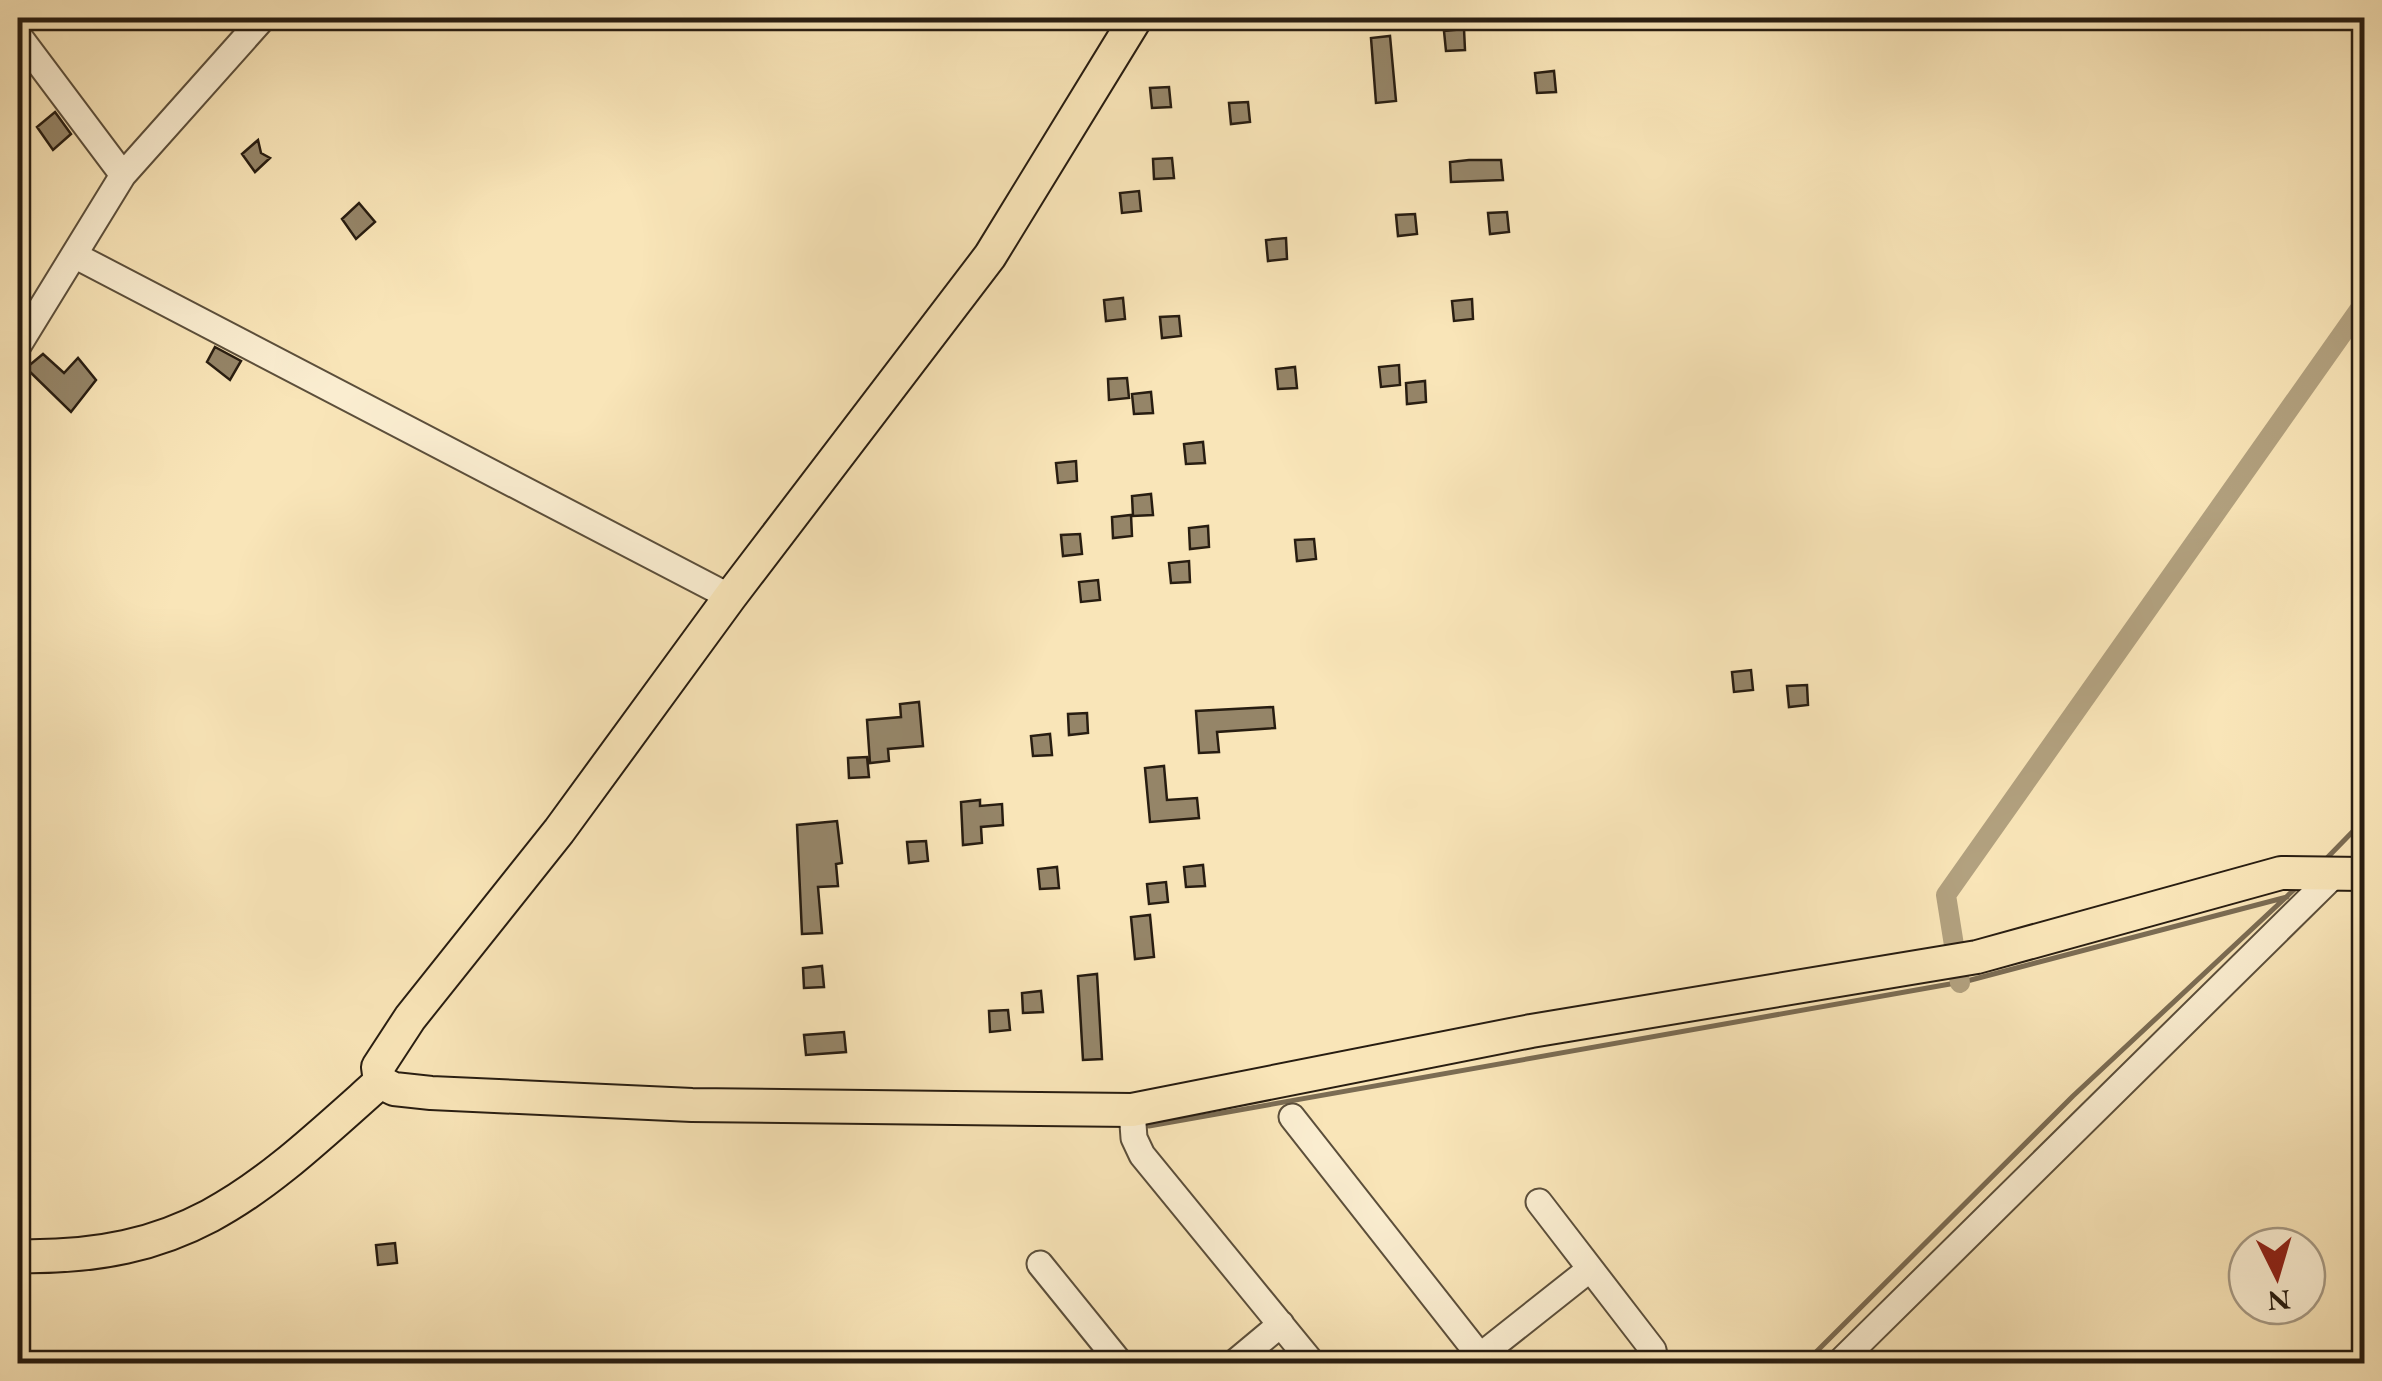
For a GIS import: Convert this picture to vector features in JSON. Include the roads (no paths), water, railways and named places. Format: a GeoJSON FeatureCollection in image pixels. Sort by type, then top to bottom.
{"type":"FeatureCollection","features":[{"type":"Feature","properties":{"kind":"main road"},"geometry":{"type":"LineString","coordinates":[[380,1082],[378,1067],[410,1018],[559,831],[730,597],[1001,240],[1136,18]]}},
{"type":"Feature","properties":{"kind":"main road"},"geometry":{"type":"LineString","coordinates":[[380,1082],[394,1089],[431,1092],[1133,1123],[1531,1031],[1976,957],[2281,873],[2342,874]]}},
{"type":"Feature","properties":{"kind":"main road"},"geometry":{"type":"LineString","coordinates":[[18,1256],[102,1252],[151,1242],[202,1220],[264,1185],[380,1082]]}},
{"type":"Feature","properties":{"kind":"street"},"geometry":{"type":"LineString","coordinates":[[18,346],[122,175],[263,18]]}},
{"type":"Feature","properties":{"kind":"street"},"geometry":{"type":"LineString","coordinates":[[18,36],[122,175]]}},
{"type":"Feature","properties":{"kind":"street"},"geometry":{"type":"LineString","coordinates":[[74,255],[730,597]]}},
{"type":"Feature","properties":{"kind":"street"},"geometry":{"type":"LineString","coordinates":[[1838,1364],[2342,874]]}},
{"type":"Feature","properties":{"kind":"street"},"geometry":{"type":"LineString","coordinates":[[1292,1117],[1475,1360],[1590,1269]]}},
{"type":"Feature","properties":{"kind":"street"},"geometry":{"type":"LineString","coordinates":[[1133,1123],[1142,1156],[1313,1364]]}},
{"type":"Feature","properties":{"kind":"street"},"geometry":{"type":"LineString","coordinates":[[1539,1202],[1653,1350],[1656,1364]]}},
{"type":"Feature","properties":{"kind":"street"},"geometry":{"type":"LineString","coordinates":[[1040,1264],[1121,1364]]}},
{"type":"Feature","properties":{"kind":"street"},"geometry":{"type":"LineString","coordinates":[[1233,1364],[1281,1324]]}},
{"type":"Feature","properties":{"kind":"waterway"},"geometry":{"type":"LineString","coordinates":[[1960,983],[1946,895],[2364,303]]}},
{"type":"Feature","properties":{"kind":"waterway"},"geometry":{"type":"LineString","coordinates":[[2324,861],[2364,820]]}},
{"type":"Feature","properties":{"kind":"waterway"},"geometry":{"type":"LineString","coordinates":[[1804,1364],[2073,1096],[2298,886]]}},
{"type":"Feature","properties":{"kind":"waterway"},"geometry":{"type":"LineString","coordinates":[[1149,1126],[1967,981],[2287,897]]}}]}
